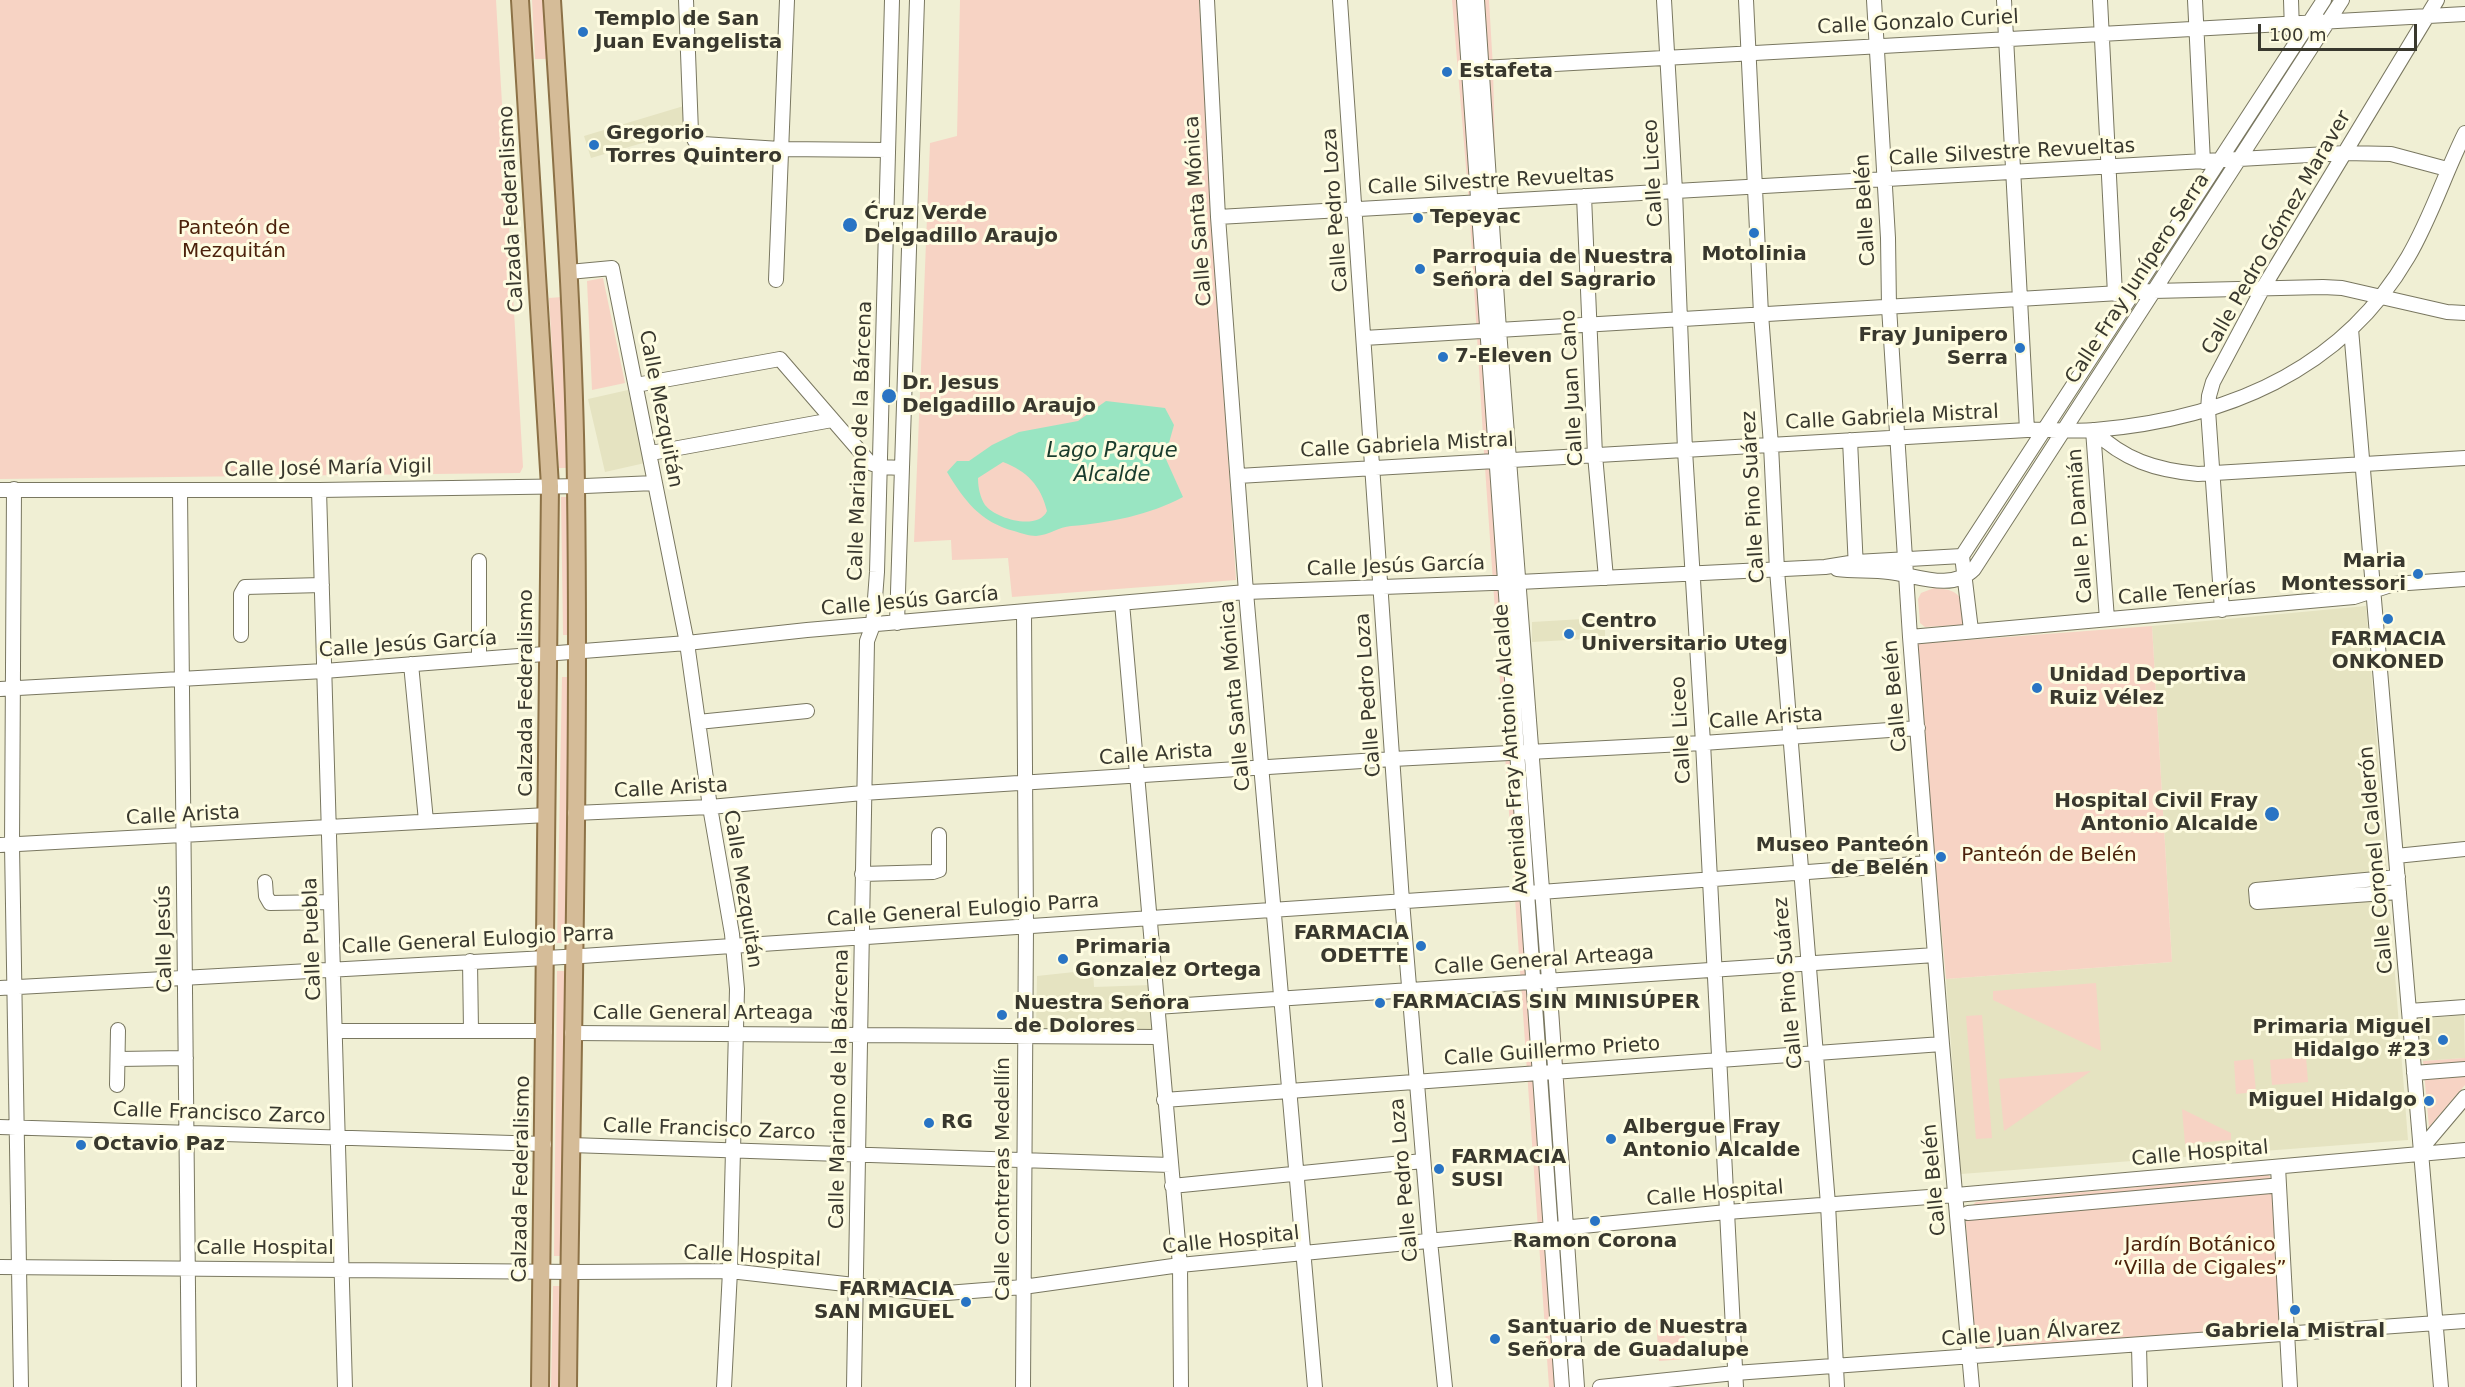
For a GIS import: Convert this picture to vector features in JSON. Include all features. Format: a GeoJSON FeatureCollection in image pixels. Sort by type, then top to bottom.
{"type":"FeatureCollection","features":[{"type":"Feature","properties":{"kind":"main road","name":"Calzada Federalismo"},"geometry":{"type":"LineString","coordinates":[[520,0],[550,486],[540,1387]]}},
{"type":"Feature","properties":{"kind":"main road"},"geometry":{"type":"LineString","coordinates":[[552,0],[569,272],[576,486],[575,956],[568,1387]]}},
{"type":"Feature","properties":{"kind":"street"},"geometry":{"type":"LineString","coordinates":[[686,0],[692,132],[695,141],[703,144],[780,149],[888,150]]}},
{"type":"Feature","properties":{"kind":"street"},"geometry":{"type":"LineString","coordinates":[[776,280],[787,0]]}},
{"type":"Feature","properties":{"kind":"street","name":"Calle Mariano de la Bárcena"},"geometry":{"type":"LineString","coordinates":[[854,1387],[867,641],[873,625],[877,572],[892,0]]}},
{"type":"Feature","properties":{"kind":"street"},"geometry":{"type":"LineString","coordinates":[[897,623],[917,0]]}},
{"type":"Feature","properties":{"kind":"street","name":"Calle Santa Mónica"},"geometry":{"type":"LineString","coordinates":[[1207,0],[1218,217],[1246,592],[1315,1387]]}},
{"type":"Feature","properties":{"kind":"street","name":"Calle Pedro Loza"},"geometry":{"type":"LineString","coordinates":[[1340,0],[1402,901],[1430,1241],[1445,1387]]}},
{"type":"Feature","properties":{"kind":"street","name":"Avenida Fray Antonio Alcalde"},"geometry":{"type":"LineString","coordinates":[[1464,0],[1485,202]]}},
{"type":"Feature","properties":{"kind":"street","name":"Avenida Fray Antonio Alcalde"},"geometry":{"type":"LineString","coordinates":[[1477,0],[1482,68],[1485,202],[1502,460],[1503,583],[1562,1387]]}},
{"type":"Feature","properties":{"kind":"street","name":"Calle Liceo"},"geometry":{"type":"LineString","coordinates":[[1664,0],[1675,191],[1678,319],[1703,743],[1735,1380]]}},
{"type":"Feature","properties":{"kind":"street","name":"Calle Pino Suárez"},"geometry":{"type":"LineString","coordinates":[[1746,0],[1761,314],[1771,445],[1777,570],[1828,1204],[1837,1387]]}},
{"type":"Feature","properties":{"kind":"street","name":"Calle Belén"},"geometry":{"type":"LineString","coordinates":[[1874,0],[1889,307],[1910,637],[1972,1387]]}},
{"type":"Feature","properties":{"kind":"street"},"geometry":{"type":"LineString","coordinates":[[2004,0],[2027,430]]}},
{"type":"Feature","properties":{"kind":"street"},"geometry":{"type":"LineString","coordinates":[[2100,0],[2115,294]]}},
{"type":"Feature","properties":{"kind":"street"},"geometry":{"type":"LineString","coordinates":[[2195,0],[2203,162]]}},
{"type":"Feature","properties":{"kind":"street"},"geometry":{"type":"LineString","coordinates":[[2291,0],[2293,47]]}},
{"type":"Feature","properties":{"kind":"street","name":"Calle Fray Junípero Serra"},"geometry":{"type":"LineString","coordinates":[[1962,556],[2324,0]]}},
{"type":"Feature","properties":{"kind":"street","name":"Calle Fray Junípero Serra"},"geometry":{"type":"LineString","coordinates":[[1965,578],[1974,569],[2342,0]]}},
{"type":"Feature","properties":{"kind":"street","name":"Calle Pedro Gómez Maraver"},"geometry":{"type":"LineString","coordinates":[[2222,610],[2208,410],[2213,382],[2263,288],[2437,0]]}},
{"type":"Feature","properties":{"kind":"street","name":"Calle Gonzalo Curiel"},"geometry":{"type":"LineString","coordinates":[[1482,68],[2465,14]]}},
{"type":"Feature","properties":{"kind":"street","name":"Calle Gabriela Mistral"},"geometry":{"type":"LineString","coordinates":[[1238,476],[2044,429],[2093,430],[2164,420],[2208,410],[2239,400],[2303,366],[2331,347],[2351,329],[2399,272],[2416,243],[2465,133]]}},
{"type":"Feature","properties":{"kind":"street","name":"Calle Silvestre Revueltas"},"geometry":{"type":"LineString","coordinates":[[1218,217],[2218,162],[2344,153],[2391,154],[2447,169]]}},
{"type":"Feature","properties":{"kind":"street"},"geometry":{"type":"LineString","coordinates":[[887,182],[911,189]]}},
{"type":"Feature","properties":{"kind":"street","name":"Calle Juan Cano"},"geometry":{"type":"LineString","coordinates":[[1584,196],[1595,455],[1606,578]]}},
{"type":"Feature","properties":{"kind":"street"},"geometry":{"type":"LineString","coordinates":[[886,232],[910,242]]}},
{"type":"Feature","properties":{"kind":"street","name":"Calle Mezquitán"},"geometry":{"type":"LineString","coordinates":[[569,272],[612,268],[651,453],[687,643],[710,807],[733,945],[737,989],[730,1271],[724,1387]]}},
{"type":"Feature","properties":{"kind":"street"},"geometry":{"type":"LineString","coordinates":[[1364,338],[2153,291],[2323,286],[2380,296],[2447,312],[2465,313]]}},
{"type":"Feature","properties":{"kind":"street","name":"Calle Coronel Calderón"},"geometry":{"type":"LineString","coordinates":[[2351,329],[2441,1387]]}},
{"type":"Feature","properties":{"kind":"street"},"geometry":{"type":"LineString","coordinates":[[636,385],[777,359],[870,463],[881,467],[902,468]]}},
{"type":"Feature","properties":{"kind":"street"},"geometry":{"type":"LineString","coordinates":[[651,453],[832,420]]}},
{"type":"Feature","properties":{"kind":"street"},"geometry":{"type":"LineString","coordinates":[[2093,430],[2115,450],[2144,464],[2173,472],[2213,474],[2465,458]]}},
{"type":"Feature","properties":{"kind":"street","name":"Calle P. Damián"},"geometry":{"type":"LineString","coordinates":[[2093,430],[2107,619]]}},
{"type":"Feature","properties":{"kind":"street"},"geometry":{"type":"LineString","coordinates":[[1850,440],[1856,567]]}},
{"type":"Feature","properties":{"kind":"street","name":"Avenida Fray Antonio Alcalde"},"geometry":{"type":"LineString","coordinates":[[1502,460],[1519,582],[1550,980],[1577,1387]]}},
{"type":"Feature","properties":{"kind":"street","name":"Calle José María Vigil"},"geometry":{"type":"LineString","coordinates":[[7,490],[319,489],[656,483]]}},
{"type":"Feature","properties":{"kind":"street","name":"Calle Puebla"},"geometry":{"type":"LineString","coordinates":[[319,489],[345,1387]]}},
{"type":"Feature","properties":{"kind":"street"},"geometry":{"type":"LineString","coordinates":[[7,490],[6,845],[16,987],[21,1387]]}},
{"type":"Feature","properties":{"kind":"street","name":"Calle Jesús"},"geometry":{"type":"LineString","coordinates":[[180,490],[189,1387]]}},
{"type":"Feature","properties":{"kind":"street"},"geometry":{"type":"LineString","coordinates":[[1962,556],[1971,630]]}},
{"type":"Feature","properties":{"kind":"street","name":"Calle Jesús García"},"geometry":{"type":"LineString","coordinates":[[6,689],[324,671],[576,652],[1246,592],[1856,567],[1906,560],[1962,556]]}},
{"type":"Feature","properties":{"kind":"street"},"geometry":{"type":"LineString","coordinates":[[479,561],[479,659]]}},
{"type":"Feature","properties":{"kind":"street","name":"Calle Jesús García"},"geometry":{"type":"LineString","coordinates":[[1856,567],[1907,577],[1945,581],[1965,578]]}},
{"type":"Feature","properties":{"kind":"street","name":"Calle Tenerías"},"geometry":{"type":"LineString","coordinates":[[1910,637],[2354,597],[2394,584],[2465,579]]}},
{"type":"Feature","properties":{"kind":"street"},"geometry":{"type":"LineString","coordinates":[[241,635],[241,594],[245,587],[322,585]]}},
{"type":"Feature","properties":{"kind":"street"},"geometry":{"type":"LineString","coordinates":[[1122,603],[1158,1037],[1180,1265],[1180,1387]]}},
{"type":"Feature","properties":{"kind":"street","name":"Calle Contreras Medellín"},"geometry":{"type":"LineString","coordinates":[[1023,1387],[1026,926],[1024,612]]}},
{"type":"Feature","properties":{"kind":"street"},"geometry":{"type":"LineString","coordinates":[[411,664],[426,821]]}},
{"type":"Feature","properties":{"kind":"street"},"geometry":{"type":"LineString","coordinates":[[698,722],[807,711]]}},
{"type":"Feature","properties":{"kind":"street","name":"Calle Arista"},"geometry":{"type":"LineString","coordinates":[[575,813],[710,807],[863,793],[1393,759],[1790,738],[1918,728]]}},
{"type":"Feature","properties":{"kind":"street","name":"Calle Arista"},"geometry":{"type":"LineString","coordinates":[[6,845],[547,815]]}},
{"type":"Feature","properties":{"kind":"street"},"geometry":{"type":"LineString","coordinates":[[862,874],[939,870],[939,835]]}},
{"type":"Feature","properties":{"kind":"street"},"geometry":{"type":"LineString","coordinates":[[2396,856],[2465,849]]}},
{"type":"Feature","properties":{"kind":"street","name":"Calle General Eulogio Parra"},"geometry":{"type":"LineString","coordinates":[[0,988],[575,956],[1402,901],[1928,863]]}},
{"type":"Feature","properties":{"kind":"street"},"geometry":{"type":"LineString","coordinates":[[2398,877],[2256,890],[2257,902],[2399,892]]}},
{"type":"Feature","properties":{"kind":"street"},"geometry":{"type":"LineString","coordinates":[[265,882],[266,896],[270,903],[331,902]]}},
{"type":"Feature","properties":{"kind":"street","name":"Calle General Arteaga"},"geometry":{"type":"LineString","coordinates":[[1156,1006],[1935,955]]}},
{"type":"Feature","properties":{"kind":"street"},"geometry":{"type":"LineString","coordinates":[[470,962],[471,1031]]}},
{"type":"Feature","properties":{"kind":"street"},"geometry":{"type":"LineString","coordinates":[[2409,1011],[2465,1007]]}},
{"type":"Feature","properties":{"kind":"street"},"geometry":{"type":"LineString","coordinates":[[117,1085],[118,1030]]}},
{"type":"Feature","properties":{"kind":"street"},"geometry":{"type":"LineString","coordinates":[[335,1030],[545,1031]]}},
{"type":"Feature","properties":{"kind":"street","name":"Calle General Arteaga"},"geometry":{"type":"LineString","coordinates":[[572,1033],[1158,1037]]}},
{"type":"Feature","properties":{"kind":"street","name":"Calle Guillermo Prieto"},"geometry":{"type":"LineString","coordinates":[[1164,1100],[1942,1044]]}},
{"type":"Feature","properties":{"kind":"street"},"geometry":{"type":"LineString","coordinates":[[118,1059],[186,1058]]}},
{"type":"Feature","properties":{"kind":"street"},"geometry":{"type":"LineString","coordinates":[[2415,1073],[2465,1069]]}},
{"type":"Feature","properties":{"kind":"street"},"geometry":{"type":"LineString","coordinates":[[2421,1152],[2465,1097]]}},
{"type":"Feature","properties":{"kind":"street","name":"Calle Francisco Zarco"},"geometry":{"type":"LineString","coordinates":[[0,1127],[544,1144]]}},
{"type":"Feature","properties":{"kind":"street","name":"Calle Francisco Zarco"},"geometry":{"type":"LineString","coordinates":[[571,1145],[1170,1165]]}},
{"type":"Feature","properties":{"kind":"street","name":"Calle Hospital"},"geometry":{"type":"LineString","coordinates":[[0,1267],[569,1272],[730,1271],[857,1284],[919,1294],[1023,1287],[1180,1265],[1565,1227],[2465,1150]]}},
{"type":"Feature","properties":{"kind":"street"},"geometry":{"type":"LineString","coordinates":[[1172,1185],[1423,1161]]}},
{"type":"Feature","properties":{"kind":"street"},"geometry":{"type":"LineString","coordinates":[[2278,1167],[2290,1387]]}},
{"type":"Feature","properties":{"kind":"street"},"geometry":{"type":"LineString","coordinates":[[1968,1213],[2271,1186]]}},
{"type":"Feature","properties":{"kind":"street","name":"Calle Juan Álvarez"},"geometry":{"type":"LineString","coordinates":[[1600,1387],[1735,1380],[1835,1366],[2465,1321]]}},
{"type":"Feature","properties":{"kind":"street"},"geometry":{"type":"LineString","coordinates":[[2139,1346],[2140,1387]]}},
{"type":"Feature","properties":{"kind":"shaded area"},"geometry":{"type":"Polygon","coordinates":[[[687,105],[687,130],[591,158],[584,136],[687,105]]]}},
{"type":"Feature","properties":{"kind":"shaded area"},"geometry":{"type":"Polygon","coordinates":[[[628,390],[645,463],[605,472],[588,399],[628,390]]]}},
{"type":"Feature","properties":{"kind":"shaded area","name":"Hospital Civil Fray Antonio Alcalde"},"geometry":{"type":"Polygon","coordinates":[[[2366,606],[2408,1140],[1961,1174],[1946,979],[2172,962],[2152,626],[2366,606]]]}},
{"type":"Feature","properties":{"kind":"shaded area","name":"Centro Universitario Uteg"},"geometry":{"type":"Polygon","coordinates":[[[1600,618],[1600,628],[1605,629],[1605,638],[1532,642],[1532,622],[1600,618]]]}},
{"type":"Feature","properties":{"kind":"shaded area"},"geometry":{"type":"Polygon","coordinates":[[[1093,970],[1094,987],[1151,985],[1155,1032],[1036,1031],[1037,976],[1093,970]]]}},
{"type":"Feature","properties":{"kind":"shaded area","name":"Primaria Miguel Hidalgo #23"},"geometry":{"type":"Polygon","coordinates":[[[2464,1015],[2465,1058],[2423,1061],[2420,1019],[2464,1015]]]}},
{"type":"Feature","properties":{"kind":"green space","name":"Panteón de Mezquitán"},"geometry":{"type":"Polygon","coordinates":[[[0,0],[496,0],[523,467],[520,473],[0,479],[0,0]]]}},
{"type":"Feature","properties":{"kind":"green space"},"geometry":{"type":"Polygon","coordinates":[[[532,0],[543,0],[547,59],[535,59],[532,0]]]}},
{"type":"Feature","properties":{"kind":"green space"},"geometry":{"type":"Polygon","coordinates":[[[960,0],[1199,0],[1236,580],[1012,597],[1008,558],[952,560],[951,540],[914,542],[930,143],[957,136],[960,0]]]}},
{"type":"Feature","properties":{"kind":"green space"},"geometry":{"type":"Polygon","coordinates":[[[1452,0],[1489,0],[1496,201],[1563,1062],[1584,1387],[1549,1387],[1484,453],[1469,203],[1452,0]]]}},
{"type":"Feature","properties":{"kind":"green space"},"geometry":{"type":"Polygon","coordinates":[[[603,278],[625,383],[592,390],[587,281],[603,278]]]}},
{"type":"Feature","properties":{"kind":"green space"},"geometry":{"type":"Polygon","coordinates":[[[562,297],[573,468],[559,468],[549,298],[562,297]]]}},
{"type":"Feature","properties":{"kind":"green space"},"geometry":{"type":"Polygon","coordinates":[[[561,497],[573,497],[575,635],[563,635],[561,497]]]}},
{"type":"Feature","properties":{"kind":"green space"},"geometry":{"type":"Polygon","coordinates":[[[1934,588],[1951,591],[1960,597],[1964,625],[1925,627],[1920,623],[1918,599],[1921,593],[1934,588]]]}},
{"type":"Feature","properties":{"kind":"green space","name":"Panteón de Belén"},"geometry":{"type":"Polygon","coordinates":[[[2152,626],[2172,962],[1946,979],[1915,644],[2152,626]]]}},
{"type":"Feature","properties":{"kind":"green space"},"geometry":{"type":"Polygon","coordinates":[[[562,677],[567,677],[568,726],[573,748],[571,943],[557,943],[562,677]]]}},
{"type":"Feature","properties":{"kind":"green space"},"geometry":{"type":"Polygon","coordinates":[[[557,971],[570,971],[566,1256],[554,1256],[557,971]]]}},
{"type":"Feature","properties":{"kind":"green space"},"geometry":{"type":"Polygon","coordinates":[[[2096,983],[2101,1051],[1993,1000],[1993,991],[2096,983]]]}},
{"type":"Feature","properties":{"kind":"green space"},"geometry":{"type":"Polygon","coordinates":[[[1982,1015],[1992,1138],[1976,1139],[1966,1016],[1982,1015]]]}},
{"type":"Feature","properties":{"kind":"green space"},"geometry":{"type":"Polygon","coordinates":[[[2306,1057],[2308,1082],[2272,1085],[2270,1060],[2306,1057]]]}},
{"type":"Feature","properties":{"kind":"green space"},"geometry":{"type":"Polygon","coordinates":[[[2465,1058],[2465,1085],[2429,1127],[2423,1061],[2465,1058]]]}},
{"type":"Feature","properties":{"kind":"green space"},"geometry":{"type":"Polygon","coordinates":[[[2253,1059],[2256,1092],[2236,1094],[2234,1061],[2253,1059]]]}},
{"type":"Feature","properties":{"kind":"green space"},"geometry":{"type":"Polygon","coordinates":[[[2091,1071],[2004,1131],[1999,1079],[2091,1071]]]}},
{"type":"Feature","properties":{"kind":"green space"},"geometry":{"type":"Polygon","coordinates":[[[2182,1109],[2231,1133],[2231,1140],[2185,1144],[2182,1109]]]}},
{"type":"Feature","properties":{"kind":"green space","name":"Jardín Botánico “Villa de Cigales”"},"geometry":{"type":"Polygon","coordinates":[[[2268,1175],[2277,1183],[2282,1324],[2272,1329],[1984,1350],[1975,1343],[1965,1212],[1976,1202],[2268,1175]]]}},
{"type":"Feature","properties":{"kind":"green space"},"geometry":{"type":"Polygon","coordinates":[[[553,1286],[566,1286],[564,1387],[551,1387],[553,1286]]]}},
{"type":"Feature","properties":{"kind":"green space"},"geometry":{"type":"Polygon","coordinates":[[[1683,1319],[1686,1359],[1659,1361],[1656,1320],[1683,1319]]]}},
{"type":"Feature","properties":{"kind":"water","name":"Lago Parque Alcalde"},"geometry":{"type":"Polygon","coordinates":[[[1106,401],[1165,408],[1174,425],[1165,457],[1183,497],[1157,509],[1128,517],[1067,527],[1033,536],[1002,527],[982,516],[967,501],[947,472],[957,461],[969,461],[992,445],[1019,432],[1078,421],[1106,401]],[[1003,462],[978,478],[985,505],[998,515],[1017,521],[1026,522],[1042,517],[1047,511],[1037,487],[1032,480],[1003,462]]]}},
{"type":"Feature","properties":{"kind":"place","name":"Templo de San Juan Evangelista"},"geometry":{"type":"Point","coordinates":[583,32]}},
{"type":"Feature","properties":{"kind":"place","name":"Estafeta"},"geometry":{"type":"Point","coordinates":[1447,72]}},
{"type":"Feature","properties":{"kind":"place","name":"Gregorio Torres Quintero"},"geometry":{"type":"Point","coordinates":[594,145]}},
{"type":"Feature","properties":{"kind":"place","name":"Tepeyac"},"geometry":{"type":"Point","coordinates":[1418,218]}},
{"type":"Feature","properties":{"kind":"place","name":"Ćruz Verde Delgadillo Araujo"},"geometry":{"type":"Point","coordinates":[850,225]}},
{"type":"Feature","properties":{"kind":"place","name":"Motolinia"},"geometry":{"type":"Point","coordinates":[1754,233]}},
{"type":"Feature","properties":{"kind":"place","name":"Parroquia de Nuestra Señora del Sagrario"},"geometry":{"type":"Point","coordinates":[1420,269]}},
{"type":"Feature","properties":{"kind":"place","name":"Fray Junipero Serra"},"geometry":{"type":"Point","coordinates":[2020,348]}},
{"type":"Feature","properties":{"kind":"place","name":"7-Eleven"},"geometry":{"type":"Point","coordinates":[1443,357]}},
{"type":"Feature","properties":{"kind":"place","name":"Dr. Jesus Delgadillo Araujo"},"geometry":{"type":"Point","coordinates":[889,396]}},
{"type":"Feature","properties":{"kind":"place","name":"Maria Montessori"},"geometry":{"type":"Point","coordinates":[2418,574]}},
{"type":"Feature","properties":{"kind":"place","name":"FARMACIA ONKONED"},"geometry":{"type":"Point","coordinates":[2388,619]}},
{"type":"Feature","properties":{"kind":"place","name":"Centro Universitario Uteg"},"geometry":{"type":"Point","coordinates":[1569,634]}},
{"type":"Feature","properties":{"kind":"place","name":"Unidad Deportiva Ruiz Vélez"},"geometry":{"type":"Point","coordinates":[2037,688]}},
{"type":"Feature","properties":{"kind":"place","name":"Hospital Civil Fray Antonio Alcalde"},"geometry":{"type":"Point","coordinates":[2272,814]}},
{"type":"Feature","properties":{"kind":"place","name":"Museo Panteón de Belén"},"geometry":{"type":"Point","coordinates":[1941,857]}},
{"type":"Feature","properties":{"kind":"place","name":"FARMACIA ODETTE"},"geometry":{"type":"Point","coordinates":[1421,946]}},
{"type":"Feature","properties":{"kind":"place","name":"Primaria Gonzalez Ortega"},"geometry":{"type":"Point","coordinates":[1063,959]}},
{"type":"Feature","properties":{"kind":"place","name":"FARMACIAS SIN MINISÚPER"},"geometry":{"type":"Point","coordinates":[1380,1003]}},
{"type":"Feature","properties":{"kind":"place","name":"Nuestra Señora de Dolores"},"geometry":{"type":"Point","coordinates":[1002,1015]}},
{"type":"Feature","properties":{"kind":"place","name":"Primaria Miguel Hidalgo #23"},"geometry":{"type":"Point","coordinates":[2443,1040]}},
{"type":"Feature","properties":{"kind":"place","name":"Miguel Hidalgo"},"geometry":{"type":"Point","coordinates":[2429,1101]}},
{"type":"Feature","properties":{"kind":"place","name":"RG"},"geometry":{"type":"Point","coordinates":[929,1123]}},
{"type":"Feature","properties":{"kind":"place","name":"Albergue Fray Antonio Alcalde"},"geometry":{"type":"Point","coordinates":[1611,1139]}},
{"type":"Feature","properties":{"kind":"place","name":"Octavio Paz"},"geometry":{"type":"Point","coordinates":[81,1145]}},
{"type":"Feature","properties":{"kind":"place","name":"FARMACIA SUSI"},"geometry":{"type":"Point","coordinates":[1439,1169]}},
{"type":"Feature","properties":{"kind":"place","name":"Ramon Corona"},"geometry":{"type":"Point","coordinates":[1595,1221]}},
{"type":"Feature","properties":{"kind":"place","name":"FARMACIA SAN MIGUEL"},"geometry":{"type":"Point","coordinates":[966,1302]}},
{"type":"Feature","properties":{"kind":"place","name":"Gabriela Mistral"},"geometry":{"type":"Point","coordinates":[2295,1310]}},
{"type":"Feature","properties":{"kind":"place","name":"Santuario de Nuestra Señora de Guadalupe"},"geometry":{"type":"Point","coordinates":[1495,1339]}}]}
